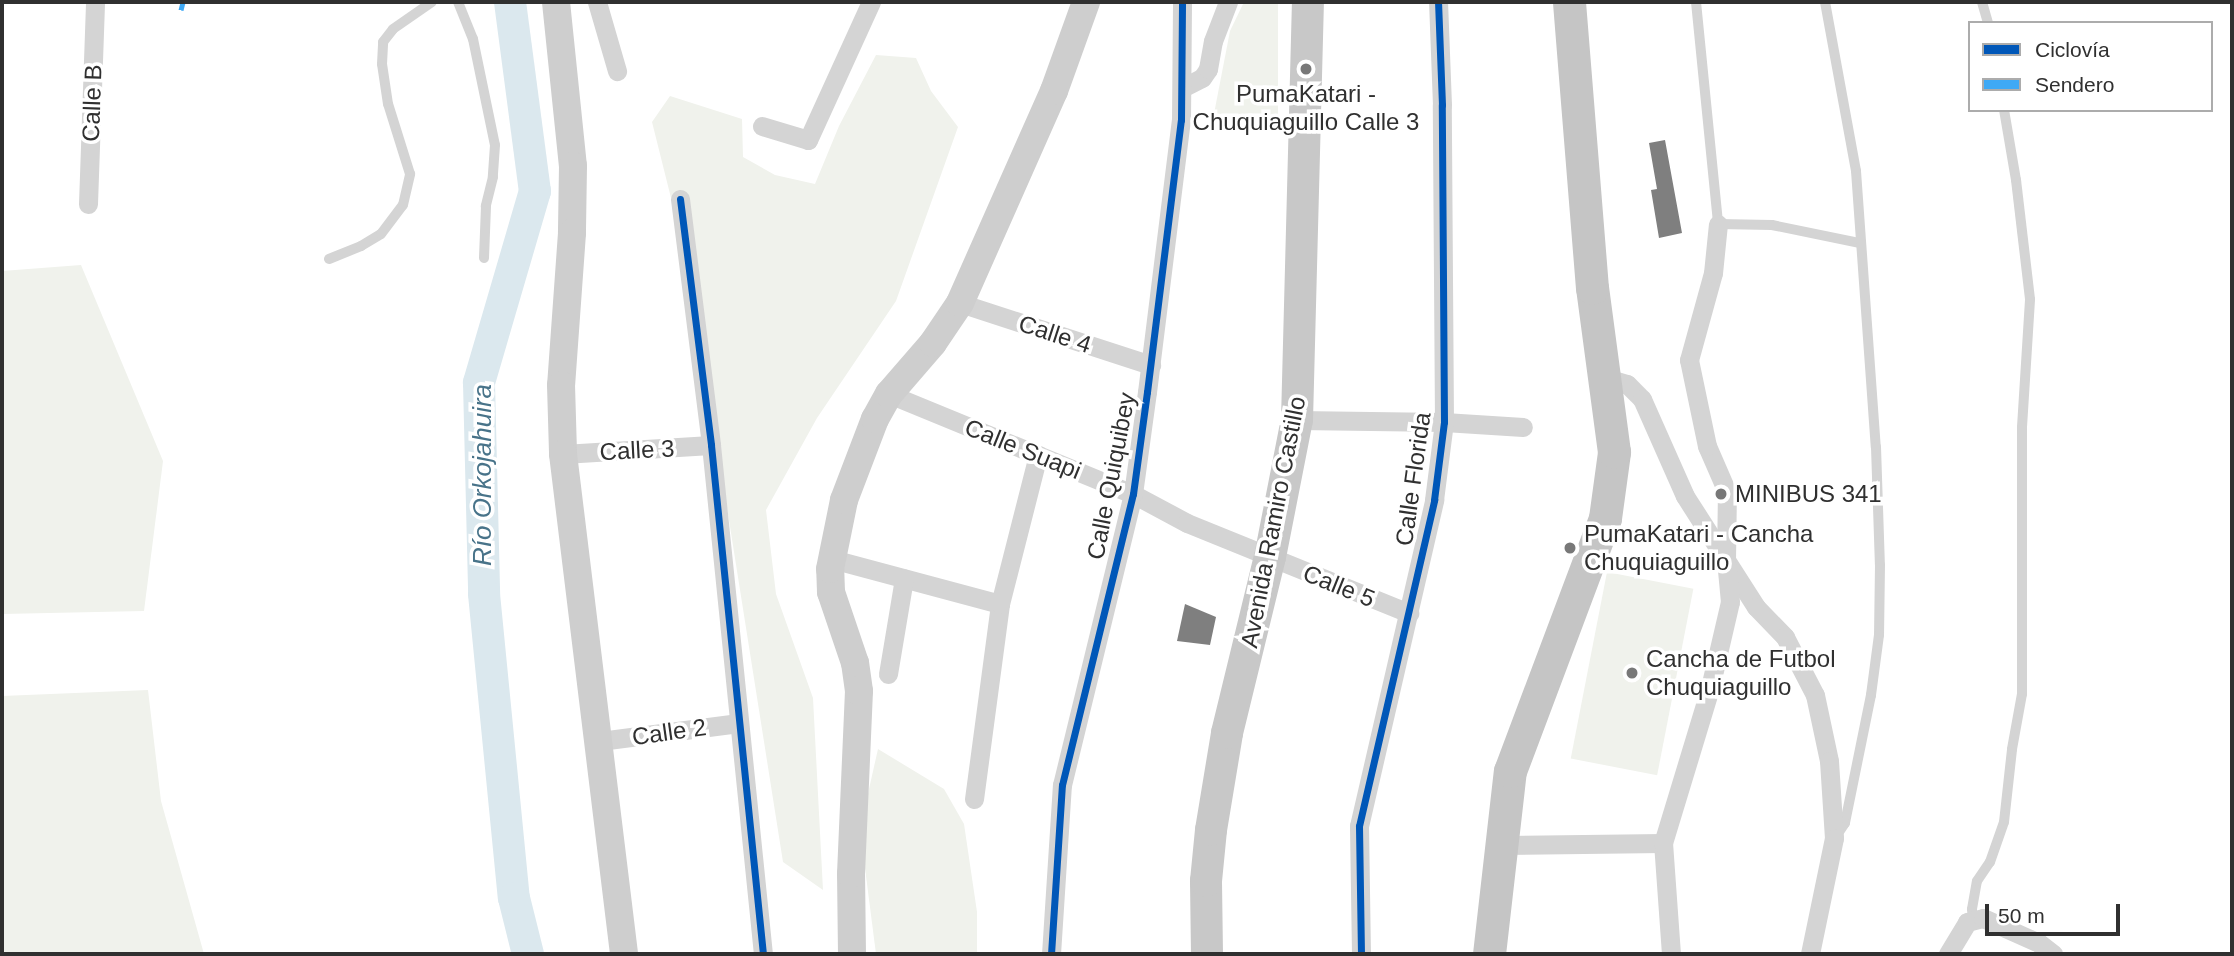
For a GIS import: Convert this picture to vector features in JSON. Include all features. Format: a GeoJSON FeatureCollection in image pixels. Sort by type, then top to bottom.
{"type":"FeatureCollection","features":[{"type":"Feature","properties":{"kind":"highway"},"geometry":{"type":"LineString","coordinates":[[1489,954],[1510,771],[1605,518],[1614,452],[1592,289],[1569,2]]}},
{"type":"Feature","properties":{"kind":"main road"},"geometry":{"type":"LineString","coordinates":[[556,2],[573,166],[572,233],[561,386],[563,454],[624,954]]}},
{"type":"Feature","properties":{"kind":"main road"},"geometry":{"type":"LineString","coordinates":[[852,954],[851,874],[859,691],[855,663],[831,592],[832,559],[844,500],[859,457],[890,394],[933,343],[960,303],[1054,91],[1086,2]]}},
{"type":"Feature","properties":{"kind":"main road","name":"Avenida Ramiro Castillo"},"geometry":{"type":"LineString","coordinates":[[1207,954],[1206,881],[1211,830],[1227,733],[1270,557],[1297,421],[1308,2]]}},
{"type":"Feature","properties":{"kind":"street","name":"Calle B"},"geometry":{"type":"LineString","coordinates":[[88,204],[95,2]]}},
{"type":"Feature","properties":{"kind":"street"},"geometry":{"type":"LineString","coordinates":[[597,2],[617,71]]}},
{"type":"Feature","properties":{"kind":"street"},"geometry":{"type":"LineString","coordinates":[[762,126],[808,140],[871,2]]}},
{"type":"Feature","properties":{"kind":"street","name":"Calle Quiquibey"},"geometry":{"type":"LineString","coordinates":[[1051,954],[1062,785],[1133,494],[1151,365],[1182,88],[1182,2]]}},
{"type":"Feature","properties":{"kind":"street"},"geometry":{"type":"LineString","coordinates":[[1182,88],[1202,78],[1208,69],[1213,41],[1228,2]]}},
{"type":"Feature","properties":{"kind":"street","name":"Calle Florida"},"geometry":{"type":"LineString","coordinates":[[1361,954],[1359,826],[1434,500],[1444,422],[1442,105],[1438,2]]}},
{"type":"Feature","properties":{"kind":"street"},"geometry":{"type":"LineString","coordinates":[[680,199],[710,446],[763,954]]}},
{"type":"Feature","properties":{"kind":"street"},"geometry":{"type":"LineString","coordinates":[[1671,954],[1663,843],[1709,692],[1730,602],[1726,560],[1727,492],[1707,446],[1689,360],[1713,273],[1718,224]]}},
{"type":"Feature","properties":{"kind":"street","name":"Calle 4"},"geometry":{"type":"LineString","coordinates":[[960,303],[1151,365]]}},
{"type":"Feature","properties":{"kind":"street"},"geometry":{"type":"LineString","coordinates":[[1606,378],[1628,384],[1642,399],[1685,496],[1756,607],[1785,637],[1815,695],[1829,761],[1834,838],[1810,954]]}},
{"type":"Feature","properties":{"kind":"street","name":"Calle Suapi"},"geometry":{"type":"LineString","coordinates":[[890,394],[1133,494],[1187,523],[1270,557]]}},
{"type":"Feature","properties":{"kind":"street"},"geometry":{"type":"LineString","coordinates":[[1297,421],[1444,422],[1523,427]]}},
{"type":"Feature","properties":{"kind":"street","name":"Calle 3"},"geometry":{"type":"LineString","coordinates":[[563,454],[710,446]]}},
{"type":"Feature","properties":{"kind":"street"},"geometry":{"type":"LineString","coordinates":[[974,799],[1000,604],[1038,455]]}},
{"type":"Feature","properties":{"kind":"street","name":"Calle 5"},"geometry":{"type":"LineString","coordinates":[[1270,557],[1409,613]]}},
{"type":"Feature","properties":{"kind":"street"},"geometry":{"type":"LineString","coordinates":[[832,559],[1000,604]]}},
{"type":"Feature","properties":{"kind":"street"},"geometry":{"type":"LineString","coordinates":[[888,674],[904,578]]}},
{"type":"Feature","properties":{"kind":"street","name":"Calle 2"},"geometry":{"type":"LineString","coordinates":[[600,741],[739,723]]}},
{"type":"Feature","properties":{"kind":"street"},"geometry":{"type":"LineString","coordinates":[[1503,845],[1663,843]]}},
{"type":"Feature","properties":{"kind":"street"},"geometry":{"type":"LineString","coordinates":[[1948,954],[1967,922],[1983,918],[2039,943],[2053,954]]}},
{"type":"Feature","properties":{"kind":"lane"},"geometry":{"type":"LineString","coordinates":[[329,259],[361,246],[381,234],[403,205],[410,174],[404,145],[388,104],[382,64],[383,42],[393,29],[432,2]]}},
{"type":"Feature","properties":{"kind":"lane"},"geometry":{"type":"LineString","coordinates":[[458,2],[473,39],[495,145],[493,177],[486,206],[484,258]]}},
{"type":"Feature","properties":{"kind":"lane"},"geometry":{"type":"LineString","coordinates":[[1696,2],[1718,224],[1734,222],[1772,225],[1860,243]]}},
{"type":"Feature","properties":{"kind":"lane"},"geometry":{"type":"LineString","coordinates":[[1825,2],[1856,171],[1877,447],[1879,635],[1845,823],[1834,838]]}},
{"type":"Feature","properties":{"kind":"lane"},"geometry":{"type":"LineString","coordinates":[[1982,2],[1987,21]]}},
{"type":"Feature","properties":{"kind":"lane"},"geometry":{"type":"LineString","coordinates":[[1973,919],[1977,881],[1990,862],[2004,822],[2012,749],[2022,694],[2022,427],[2030,299],[2017,180],[2004,112]]}},
{"type":"Feature","properties":{"kind":"shaded area"},"geometry":{"type":"Polygon","coordinates":[[[1244,2],[1278,2],[1278,125],[1212,124],[1230,31],[1244,2]]]}},
{"type":"Feature","properties":{"kind":"shaded area"},"geometry":{"type":"Polygon","coordinates":[[[876,55],[916,58],[931,91],[958,127],[896,301],[817,418],[766,510],[776,594],[813,698],[823,890],[783,862],[713,419],[672,202],[652,122],[670,96],[742,119],[743,157],[775,175],[815,184],[839,126],[876,55]]]}},
{"type":"Feature","properties":{"kind":"shaded area"},"geometry":{"type":"Polygon","coordinates":[[[81,265],[163,461],[144,611],[2,614],[2,271],[81,265]]]}},
{"type":"Feature","properties":{"kind":"shaded area","name":"Cancha de Futbol Chuquiaguillo"},"geometry":{"type":"Polygon","coordinates":[[[1607,572],[1693,589],[1657,775],[1571,759],[1607,572]]]}},
{"type":"Feature","properties":{"kind":"shaded area"},"geometry":{"type":"Polygon","coordinates":[[[148,690],[161,801],[204,954],[5,954],[2,945],[2,696],[148,690]]]}},
{"type":"Feature","properties":{"kind":"shaded area"},"geometry":{"type":"Polygon","coordinates":[[[878,749],[944,789],[964,824],[977,912],[977,954],[876,954],[860,829],[878,749]]]}},
{"type":"Feature","properties":{"kind":"building"},"geometry":{"type":"Polygon","coordinates":[[[1665,140],[1682,233],[1659,238],[1651,190],[1657,189],[1649,143],[1665,140]]]}},
{"type":"Feature","properties":{"kind":"building"},"geometry":{"type":"Polygon","coordinates":[[[1185,604],[1216,617],[1210,645],[1177,641],[1185,604]]]}},
{"type":"Feature","properties":{"kind":"waterway","name":"Río Orkojahuira"},"geometry":{"type":"LineString","coordinates":[[510,2],[535,191],[479,383],[484,594],[514,898],[528,954]]}},
{"type":"Feature","properties":{"kind":"marked path"},"geometry":{"type":"LineString","coordinates":[[181,10],[183,2]]}},
{"type":"Feature","properties":{"kind":"cycle path"},"geometry":{"type":"LineString","coordinates":[[1051,954],[1062,785],[1133,494],[1181,120],[1182,2]]}},
{"type":"Feature","properties":{"kind":"cycle path"},"geometry":{"type":"LineString","coordinates":[[1361,954],[1359,826],[1434,500],[1444,422],[1442,105],[1438,2]]}},
{"type":"Feature","properties":{"kind":"cycle path"},"geometry":{"type":"LineString","coordinates":[[680,199],[711,445],[763,954]]}},
{"type":"Feature","properties":{"kind":"place","name":"PumaKatari - Chuquiaguillo Calle 3"},"geometry":{"type":"Point","coordinates":[1306,69]}},
{"type":"Feature","properties":{"kind":"place","name":"MINIBUS 341"},"geometry":{"type":"Point","coordinates":[1721,494]}},
{"type":"Feature","properties":{"kind":"place","name":"PumaKatari - Cancha Chuquiaguillo"},"geometry":{"type":"Point","coordinates":[1570,548]}},
{"type":"Feature","properties":{"kind":"place","name":"Cancha de Futbol Chuquiaguillo"},"geometry":{"type":"Point","coordinates":[1632,673]}}]}
